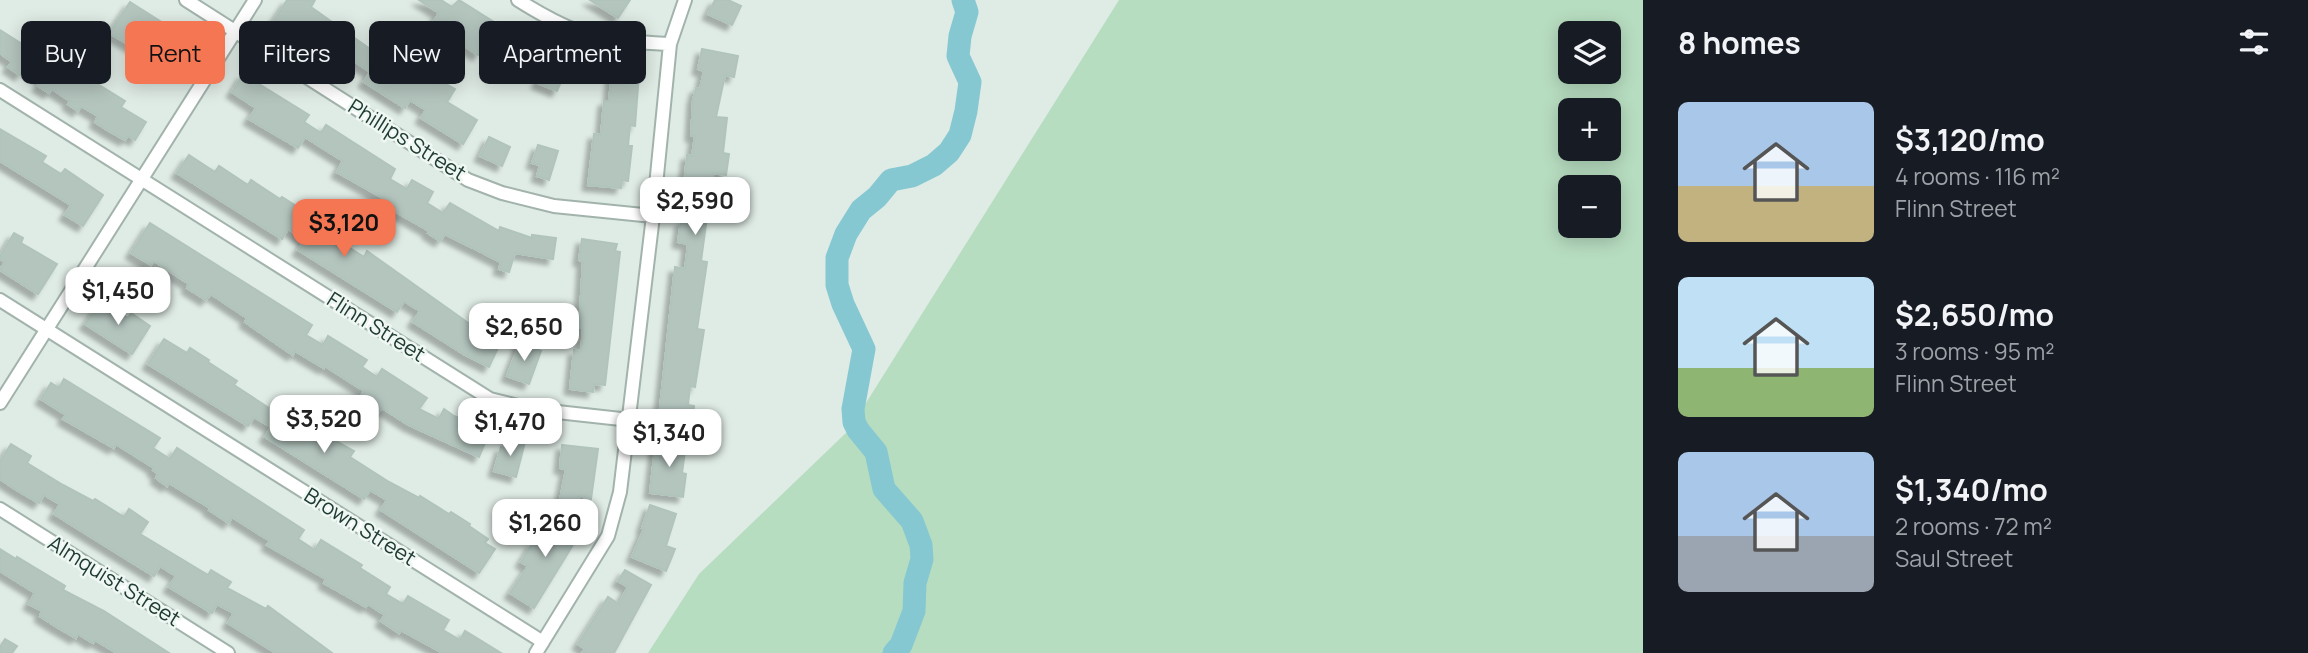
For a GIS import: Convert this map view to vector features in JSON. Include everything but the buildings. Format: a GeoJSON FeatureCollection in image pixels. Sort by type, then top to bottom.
{"type":"FeatureCollection","features":[{"type":"Feature","properties":{"kind":"street","name":"Phillips Street"},"geometry":{"type":"LineString","coordinates":[[186,0],[468,180],[502,193],[554,206],[653,216]]}},
{"type":"Feature","properties":{"kind":"street"},"geometry":{"type":"LineString","coordinates":[[0,403],[255,0]]}},
{"type":"Feature","properties":{"kind":"street"},"geometry":{"type":"LineString","coordinates":[[518,0],[579,33],[621,41],[670,44]]}},
{"type":"Feature","properties":{"kind":"street"},"geometry":{"type":"LineString","coordinates":[[540,648],[608,536],[620,492],[653,216],[670,44],[685,0]]}},
{"type":"Feature","properties":{"kind":"street","name":"Flinn Street"},"geometry":{"type":"LineString","coordinates":[[0,90],[491,399],[530,409],[630,420]]}},
{"type":"Feature","properties":{"kind":"street","name":"Brown Street"},"geometry":{"type":"LineString","coordinates":[[0,300],[540,648]]}},
{"type":"Feature","properties":{"kind":"street","name":"Almquist Street"},"geometry":{"type":"LineString","coordinates":[[0,509],[228,653]]}},
{"type":"Feature","properties":{"kind":"green space"},"geometry":{"type":"Polygon","coordinates":[[[1119,0],[1643,0],[1643,653],[648,653],[699,574],[849,430],[1119,0]]]}},
{"type":"Feature","properties":{"kind":"waterway"},"geometry":{"type":"LineString","coordinates":[[894,653],[901,645],[914,611],[915,583],[922,559],[921,545],[912,521],[884,489],[876,452],[854,422],[853,409],[864,349],[837,285],[837,258],[846,234],[861,210],[877,197],[891,180],[912,176],[934,165],[949,152],[960,135],[970,82],[958,56],[967,12],[963,0]]}}]}
